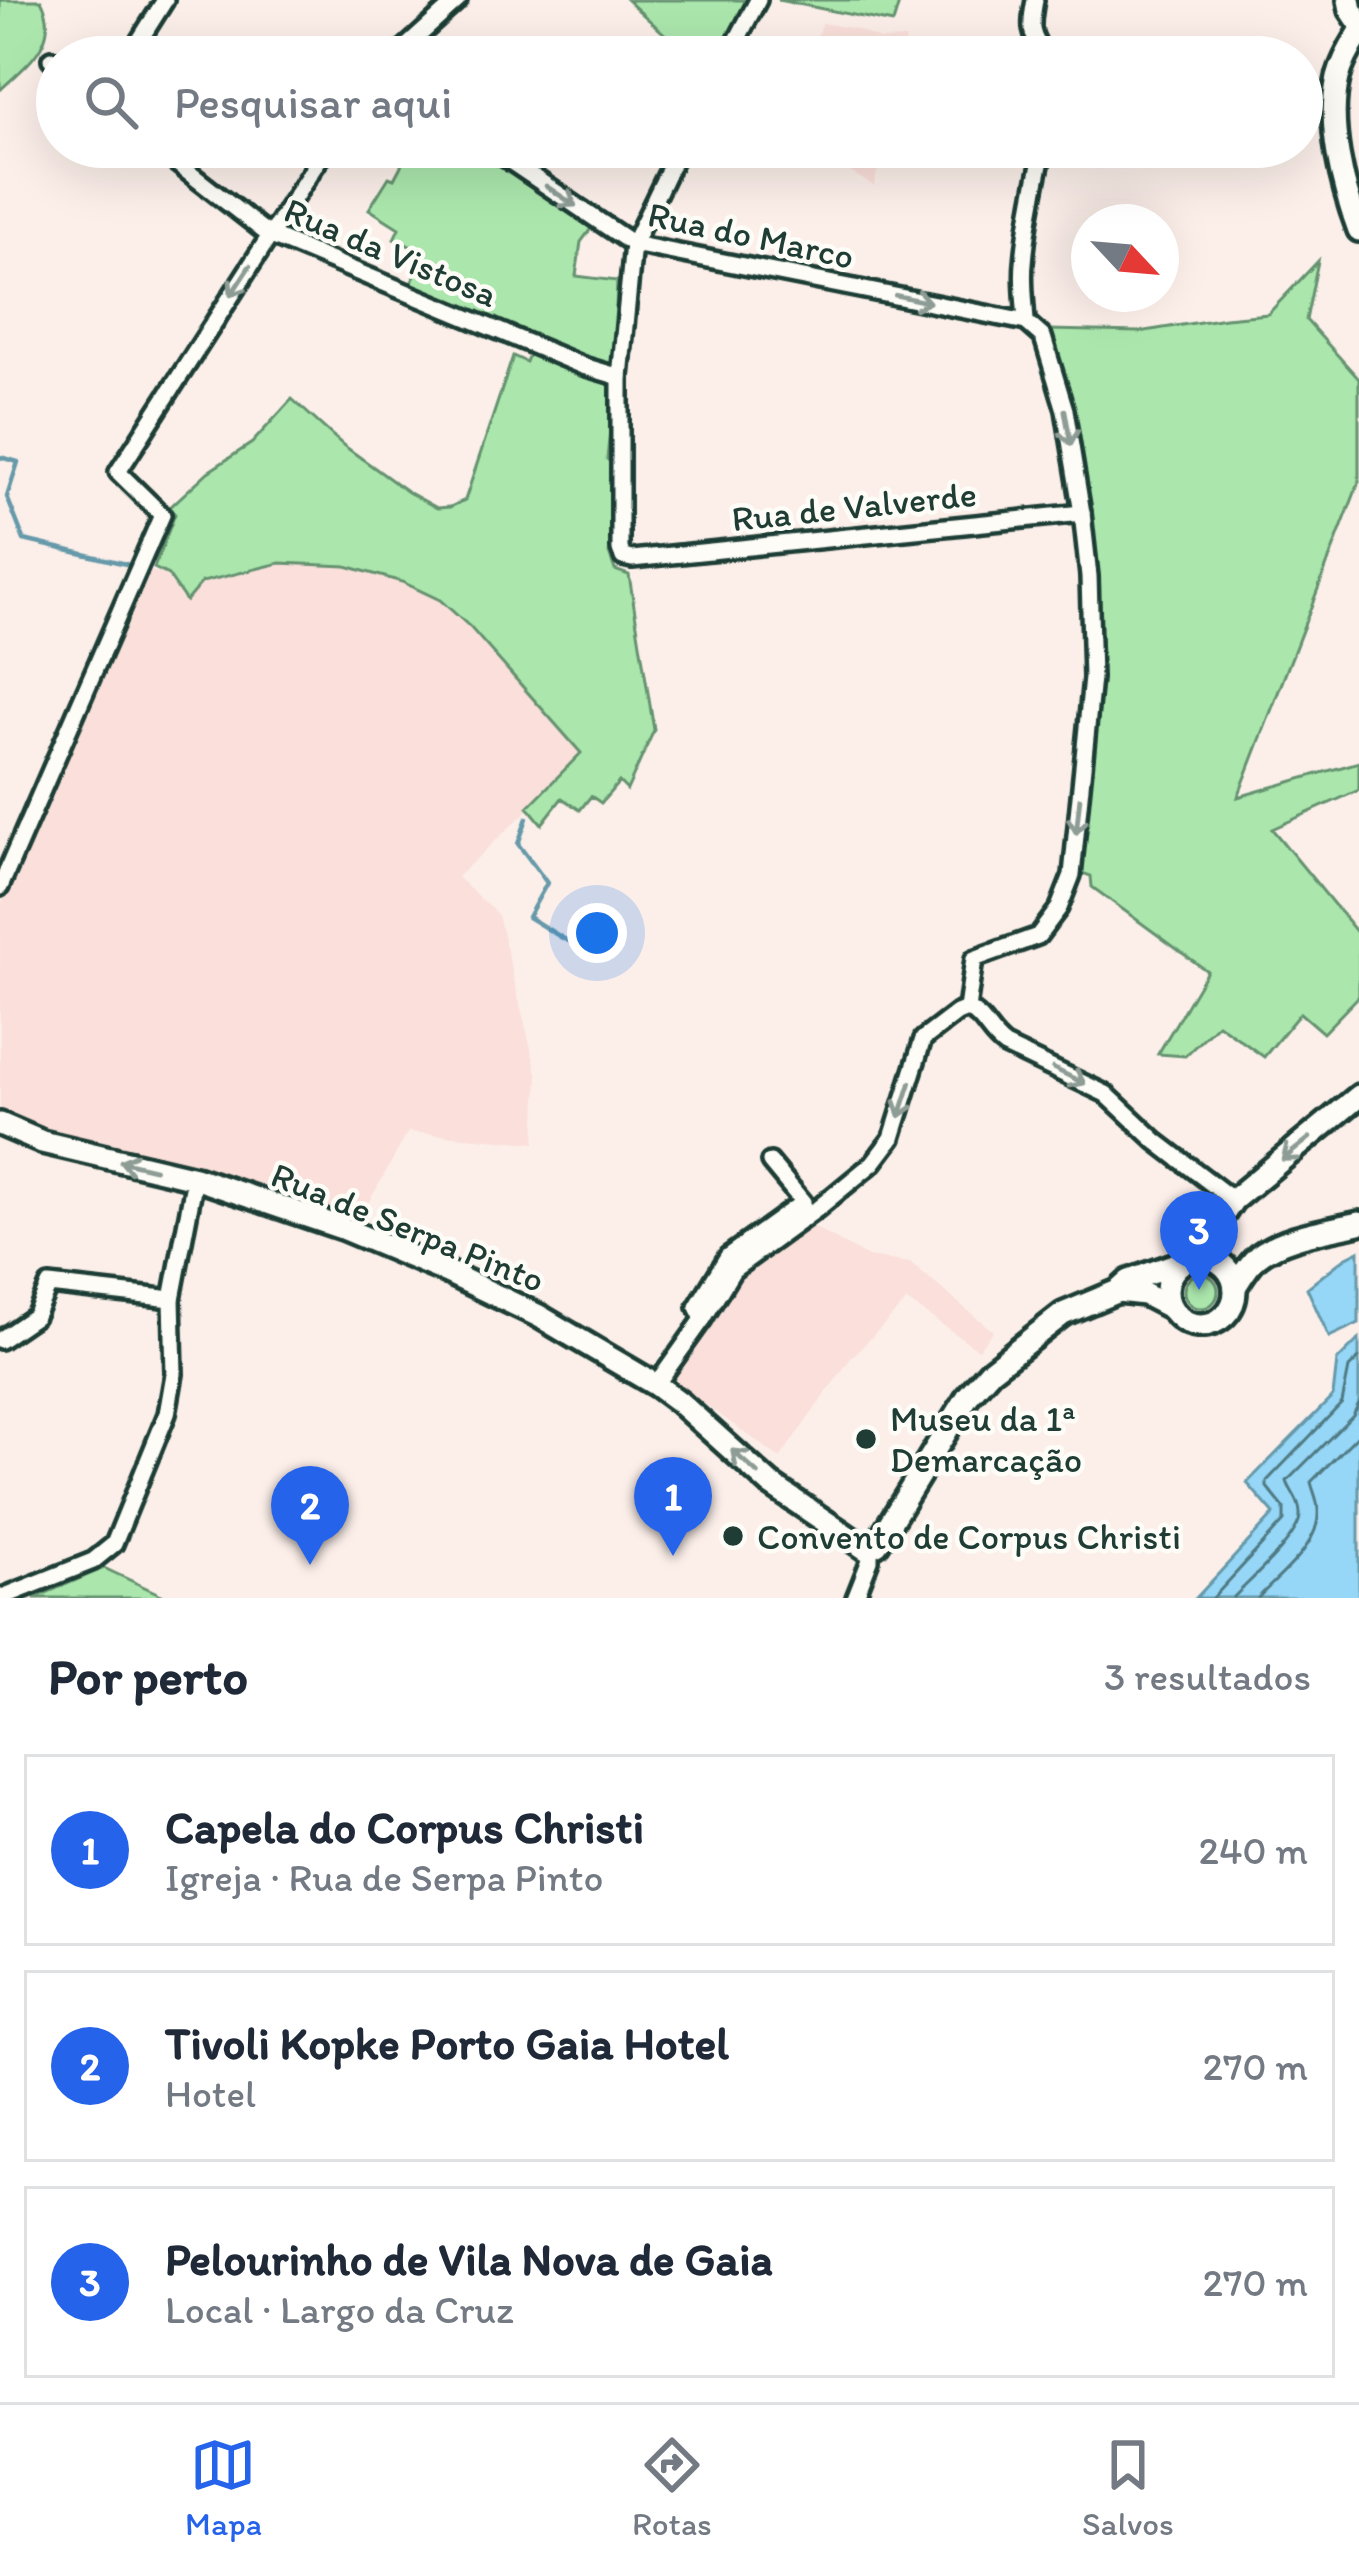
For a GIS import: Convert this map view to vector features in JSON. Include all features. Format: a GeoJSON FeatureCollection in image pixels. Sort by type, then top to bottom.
{"type":"FeatureCollection","features":[{"type":"Feature","properties":{"kind":"street"},"geometry":{"type":"LineString","coordinates":[[142,36],[165,0]]}},
{"type":"Feature","properties":{"kind":"street"},"geometry":{"type":"LineString","coordinates":[[418,36],[458,0]]}},
{"type":"Feature","properties":{"kind":"street"},"geometry":{"type":"LineString","coordinates":[[739,36],[758,0]]}},
{"type":"Feature","properties":{"kind":"street"},"geometry":{"type":"LineString","coordinates":[[1033,36],[1035,0]]}},
{"type":"Feature","properties":{"kind":"street"},"geometry":{"type":"LineString","coordinates":[[1349,0],[1359,22]]}},
{"type":"Feature","properties":{"kind":"street"},"geometry":{"type":"LineString","coordinates":[[1359,34],[1342,63],[1335,103],[1345,185],[1359,230]]}},
{"type":"Feature","properties":{"kind":"street","name":"Rua da Vistosa"},"geometry":{"type":"LineString","coordinates":[[183,168],[269,236],[620,377]]}},
{"type":"Feature","properties":{"kind":"street"},"geometry":{"type":"LineString","coordinates":[[0,887],[162,514],[118,472],[313,168]]}},
{"type":"Feature","properties":{"kind":"street","name":"Rua do Marco"},"geometry":{"type":"LineString","coordinates":[[520,168],[633,244],[1026,322]]}},
{"type":"Feature","properties":{"kind":"street"},"geometry":{"type":"LineString","coordinates":[[620,377],[633,244],[670,168]]}},
{"type":"Feature","properties":{"kind":"street"},"geometry":{"type":"LineString","coordinates":[[968,1009],[974,959],[1038,936],[1059,908],[1072,875],[1093,679],[1089,576],[1065,410],[1043,337],[1026,322],[1028,216],[1039,168]]}},
{"type":"Feature","properties":{"kind":"street","name":"Rua de Valverde"},"geometry":{"type":"LineString","coordinates":[[620,377],[623,557],[1082,514]]}},
{"type":"Feature","properties":{"kind":"street"},"geometry":{"type":"LineString","coordinates":[[968,1009],[1005,1046],[1106,1094],[1156,1141],[1233,1200]]}},
{"type":"Feature","properties":{"kind":"street"},"geometry":{"type":"LineString","coordinates":[[656,1385],[733,1270],[873,1163],[892,1138],[923,1039],[968,1009]]}},
{"type":"Feature","properties":{"kind":"street"},"geometry":{"type":"LineString","coordinates":[[1203,1260],[1213,1230],[1233,1200],[1359,1096]]}},
{"type":"Feature","properties":{"kind":"street","name":"Rua de Serpa Pinto"},"geometry":{"type":"LineString","coordinates":[[0,1124],[42,1142],[195,1178],[343,1228],[539,1316],[656,1385],[770,1484],[870,1549]]}},
{"type":"Feature","properties":{"kind":"street"},"geometry":{"type":"LineString","coordinates":[[704,1319],[697,1307],[728,1256],[803,1202],[770,1162]]}},
{"type":"Feature","properties":{"kind":"street"},"geometry":{"type":"LineString","coordinates":[[0,1598],[93,1561],[114,1544],[167,1414],[174,1374],[172,1299],[195,1178]]}},
{"type":"Feature","properties":{"kind":"street"},"geometry":{"type":"LineString","coordinates":[[1235,1287],[1255,1259],[1287,1242],[1359,1223]]}},
{"type":"Feature","properties":{"kind":"street"},"geometry":{"type":"LineString","coordinates":[[855,1598],[870,1549],[968,1396],[990,1371],[1063,1314],[1129,1282],[1203,1260],[1255,1259]]}},
{"type":"Feature","properties":{"kind":"street"},"geometry":{"type":"LineString","coordinates":[[1203,1260],[1231,1274],[1235,1287],[1228,1312],[1204,1325],[1179,1318],[1166,1295],[1174,1270],[1203,1260]]}},
{"type":"Feature","properties":{"kind":"street"},"geometry":{"type":"LineString","coordinates":[[0,1340],[34,1316],[49,1285],[172,1299]]}},
{"type":"Feature","properties":{"kind":"street"},"geometry":{"type":"LineString","coordinates":[[1118,1291],[1144,1294],[1171,1308]]}},
{"type":"Feature","properties":{"kind":"shaded area"},"geometry":{"type":"Polygon","coordinates":[[[822,23],[871,36],[817,36],[822,23]]]}},
{"type":"Feature","properties":{"kind":"shaded area"},"geometry":{"type":"Polygon","coordinates":[[[844,168],[878,168],[874,186],[844,168]]]}},
{"type":"Feature","properties":{"kind":"shaded area"},"geometry":{"type":"Polygon","coordinates":[[[320,543],[425,568],[586,755],[457,877],[498,915],[538,1077],[535,1143],[408,1132],[355,1227],[0,1121],[0,907],[145,570],[163,574],[177,587],[320,543]]]}},
{"type":"Feature","properties":{"kind":"shaded area"},"geometry":{"type":"Polygon","coordinates":[[[808,1224],[868,1257],[910,1263],[993,1331],[978,1349],[907,1301],[851,1358],[780,1458],[670,1379],[741,1271],[808,1224]]]}},
{"type":"Feature","properties":{"kind":"green space"},"geometry":{"type":"Polygon","coordinates":[[[0,0],[41,0],[46,36],[36,36],[36,54],[0,90],[0,0]]]}},
{"type":"Feature","properties":{"kind":"green space"},"geometry":{"type":"Polygon","coordinates":[[[627,0],[752,0],[733,36],[667,36],[627,0]]]}},
{"type":"Feature","properties":{"kind":"green space"},"geometry":{"type":"Polygon","coordinates":[[[778,0],[900,0],[893,23],[778,0]]]}},
{"type":"Feature","properties":{"kind":"green space"},"geometry":{"type":"Polygon","coordinates":[[[400,168],[508,168],[593,226],[581,242],[576,276],[617,281],[614,368],[585,363],[410,287],[424,252],[394,239],[399,228],[369,209],[389,177],[394,179],[400,168]]]}},
{"type":"Feature","properties":{"kind":"green space"},"geometry":{"type":"Polygon","coordinates":[[[1318,261],[1306,320],[1359,379],[1359,482],[1238,797],[1359,762],[1359,790],[1272,829],[1359,935],[1359,996],[1323,1033],[1300,1013],[1264,1057],[1218,1024],[1185,1056],[1158,1054],[1207,971],[1092,887],[1091,876],[1082,873],[1102,679],[1092,535],[1050,330],[1139,332],[1268,314],[1318,261]]]}},
{"type":"Feature","properties":{"kind":"green space"},"geometry":{"type":"Polygon","coordinates":[[[529,354],[607,383],[614,390],[607,459],[613,465],[609,553],[615,570],[629,575],[654,730],[627,790],[619,782],[601,803],[591,796],[580,810],[562,798],[542,824],[528,807],[581,753],[470,627],[440,600],[402,582],[346,566],[280,563],[202,582],[186,601],[168,575],[154,568],[175,514],[169,508],[208,472],[252,443],[292,399],[343,445],[408,492],[437,508],[465,500],[513,356],[526,362],[529,354]]]}},
{"type":"Feature","properties":{"kind":"green space"},"geometry":{"type":"Polygon","coordinates":[[[1201,1274],[1213,1279],[1218,1291],[1213,1303],[1201,1308],[1189,1303],[1184,1291],[1189,1279],[1201,1274]]]}},
{"type":"Feature","properties":{"kind":"green space"},"geometry":{"type":"Polygon","coordinates":[[[104,1568],[168,1598],[34,1598],[104,1568]]]}},
{"type":"Feature","properties":{"kind":"water"},"geometry":{"type":"Polygon","coordinates":[[[1359,1251],[1359,1323],[1329,1337],[1307,1288],[1359,1251]]]}},
{"type":"Feature","properties":{"kind":"water"},"geometry":{"type":"Polygon","coordinates":[[[1359,1339],[1359,1598],[1196,1598],[1274,1514],[1247,1483],[1333,1396],[1337,1361],[1359,1339]]]}},
{"type":"Feature","properties":{"kind":"waterway"},"geometry":{"type":"LineString","coordinates":[[0,457],[18,462],[7,497],[24,540],[126,564]]}},
{"type":"Feature","properties":{"kind":"waterway"},"geometry":{"type":"LineString","coordinates":[[527,818],[518,844],[547,883],[528,917],[564,939],[593,949]]}},
{"type":"Feature","properties":{"kind":"place","name":"Pelourinho de Vila Nova de Gaia"},"geometry":{"type":"Point","coordinates":[1199,1290]}},
{"type":"Feature","properties":{"kind":"place","name":"Museu da 1ª Demarcação"},"geometry":{"type":"Point","coordinates":[866,1439]}},
{"type":"Feature","properties":{"kind":"place","name":"Convento de Corpus Christi"},"geometry":{"type":"Point","coordinates":[733,1536]}},
{"type":"Feature","properties":{"kind":"place","name":"Capela do Corpus Christi"},"geometry":{"type":"Point","coordinates":[673,1556]}},
{"type":"Feature","properties":{"kind":"place","name":"Tivoli Kopke Porto Gaia Hotel"},"geometry":{"type":"Point","coordinates":[310,1565]}}]}
